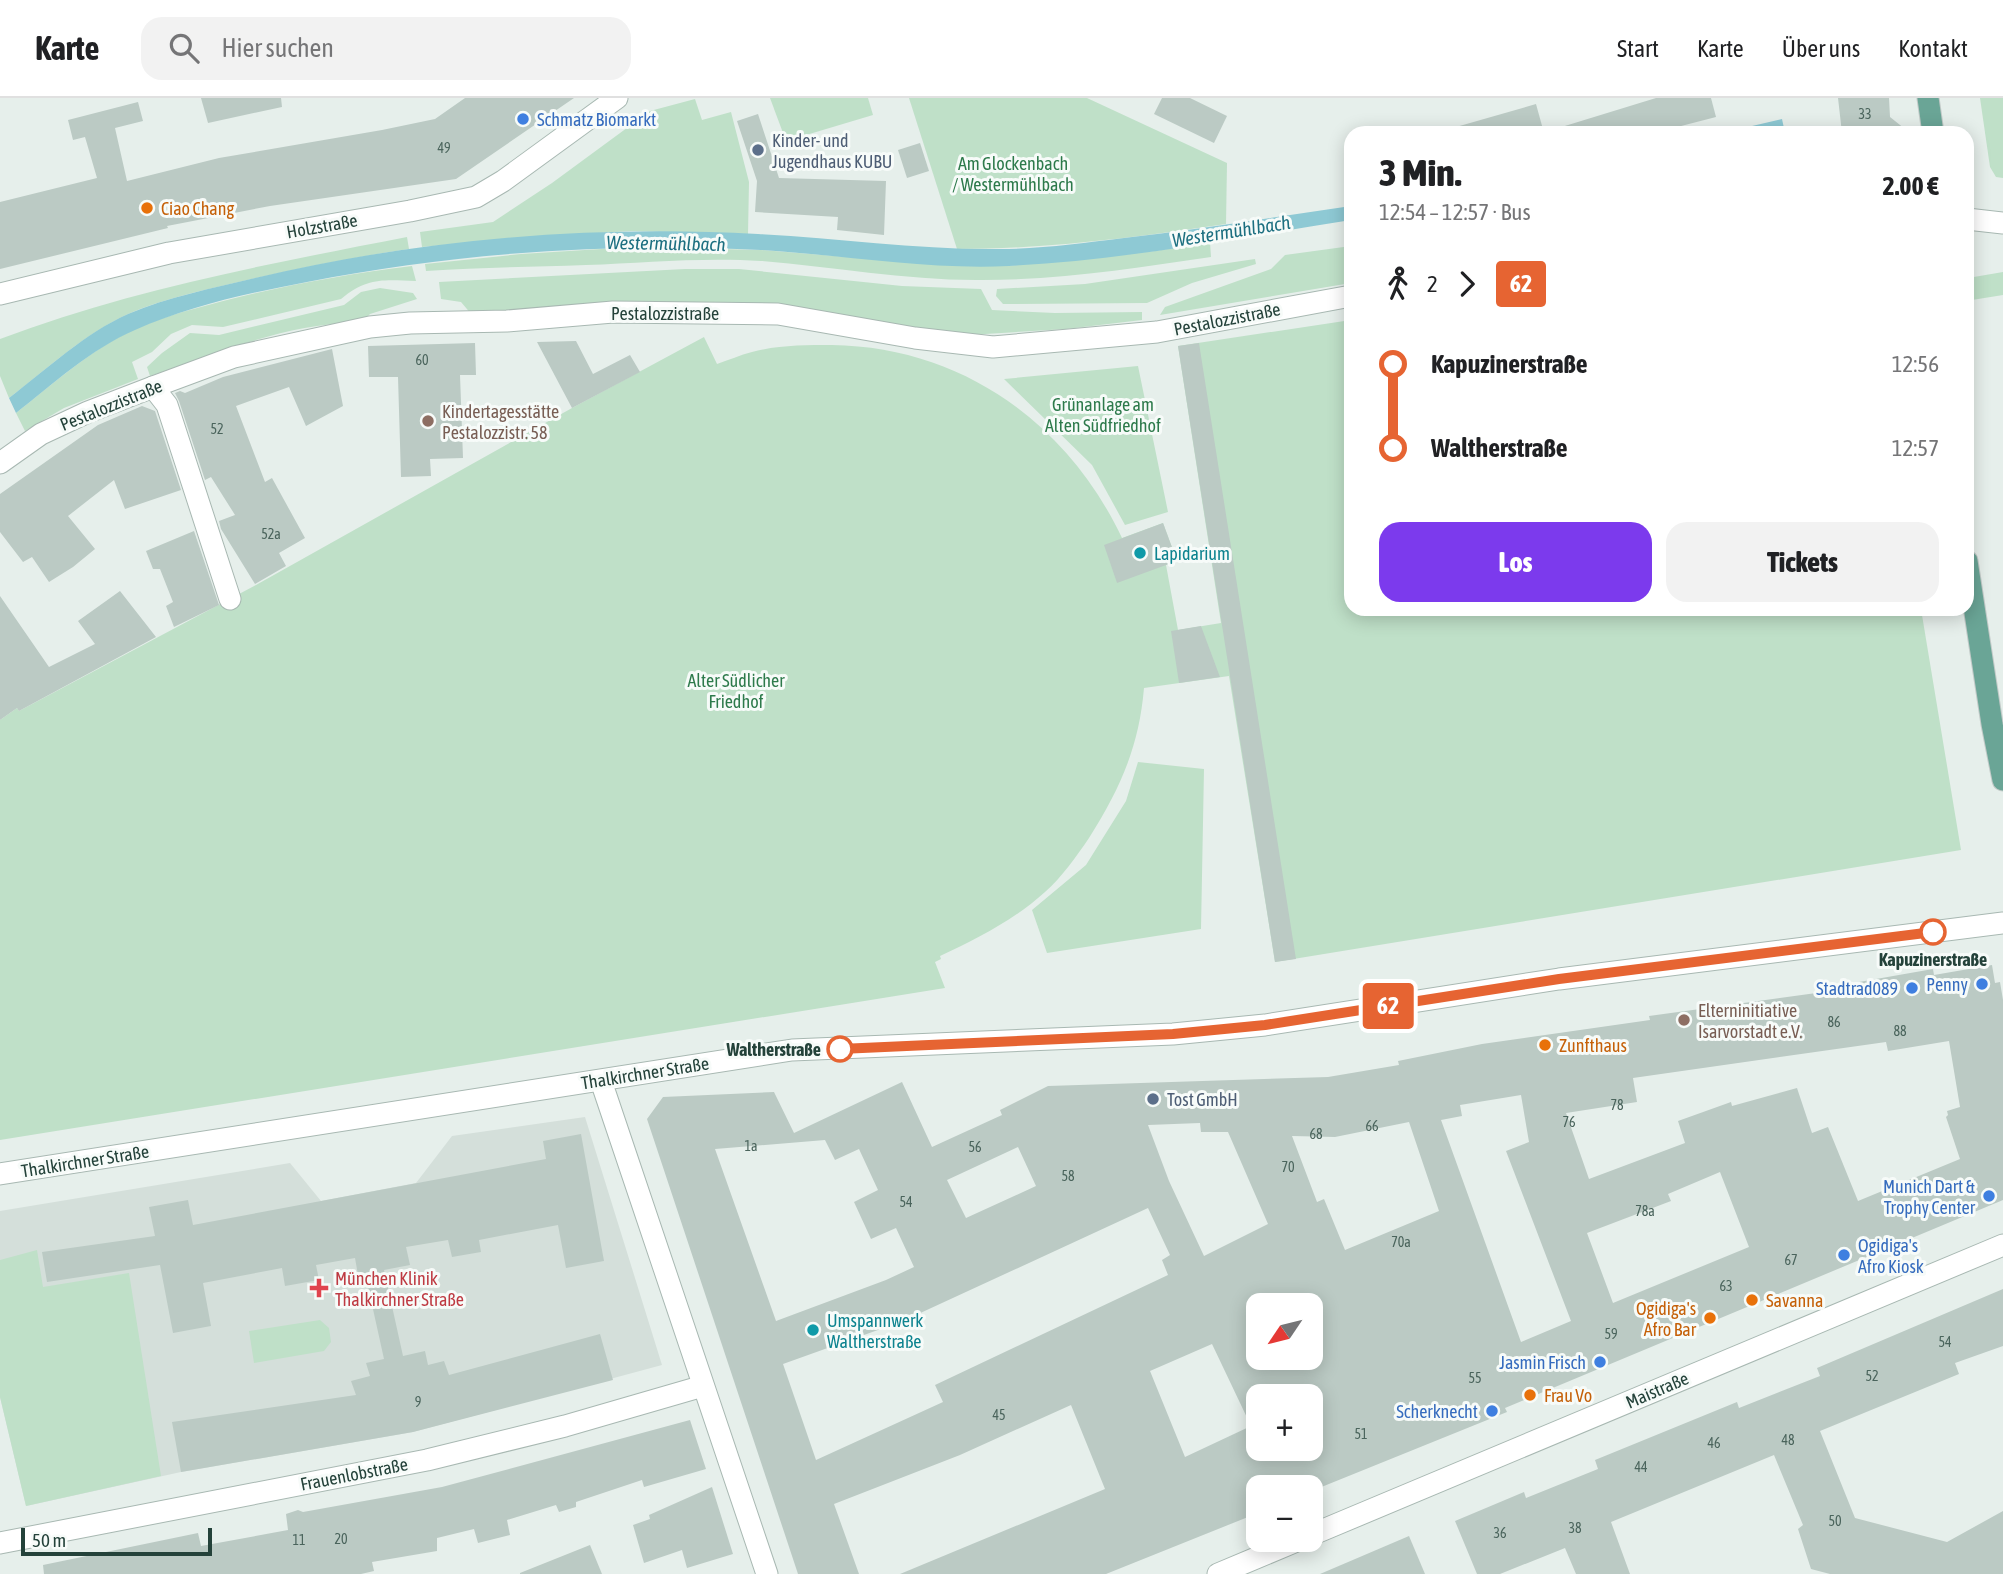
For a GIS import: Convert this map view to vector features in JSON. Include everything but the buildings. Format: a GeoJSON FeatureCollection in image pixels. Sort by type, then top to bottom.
{"type":"FeatureCollection","features":[{"type":"Feature","properties":{"kind":"main road"},"geometry":{"type":"LineString","coordinates":[[1928,98],[1932,126]]}},
{"type":"Feature","properties":{"kind":"main road"},"geometry":{"type":"LineString","coordinates":[[1974,607],[2003,780]]}},
{"type":"Feature","properties":{"kind":"street","name":"Holzstraße"},"geometry":{"type":"LineString","coordinates":[[0,294],[169,253],[476,197],[503,181],[617,98]]}},
{"type":"Feature","properties":{"kind":"street"},"geometry":{"type":"LineString","coordinates":[[1974,220],[2003,223]]}},
{"type":"Feature","properties":{"kind":"street","name":"Pestalozzistraße"},"geometry":{"type":"LineString","coordinates":[[0,463],[41,434],[88,412],[234,357],[370,327],[410,323],[507,321],[613,312],[778,314],[915,338],[993,347],[1157,332],[1344,297]]}},
{"type":"Feature","properties":{"kind":"street"},"geometry":{"type":"LineString","coordinates":[[153,387],[167,405],[230,599]]}},
{"type":"Feature","properties":{"kind":"street","name":"Thalkirchner Straße"},"geometry":{"type":"LineString","coordinates":[[0,1174],[792,1050],[1173,1034],[1278,1023],[1559,979],[2003,923]]}},
{"type":"Feature","properties":{"kind":"street"},"geometry":{"type":"LineString","coordinates":[[601,1081],[767,1574]]}},
{"type":"Feature","properties":{"kind":"street","name":"Maistraße"},"geometry":{"type":"LineString","coordinates":[[1323,1530],[2003,1245]]}},
{"type":"Feature","properties":{"kind":"street","name":"Frauenlobstraße"},"geometry":{"type":"LineString","coordinates":[[1,1536],[427,1460],[565,1426],[703,1386]]}},
{"type":"Feature","properties":{"kind":"street"},"geometry":{"type":"LineString","coordinates":[[1218,1574],[1270,1552]]}},
{"type":"Feature","properties":{"kind":"shaded area","name":"München Klinik Thalkirchner Straße"},"geometry":{"type":"Polygon","coordinates":[[[585,1117],[662,1365],[413,1432],[181,1472],[26,1506],[0,1397],[0,1211],[290,1163],[321,1201],[416,1183],[452,1136],[585,1117]]]}},
{"type":"Feature","properties":{"kind":"green space"},"geometry":{"type":"Polygon","coordinates":[[[770,98],[868,98],[873,115],[786,141],[770,98]]]}},
{"type":"Feature","properties":{"kind":"green space","name":"Am Glockenbach / Westermühlbach"},"geometry":{"type":"Polygon","coordinates":[[[909,98],[1087,98],[1227,163],[1226,224],[1059,245],[957,249],[909,98]]]}},
{"type":"Feature","properties":{"kind":"green space"},"geometry":{"type":"Polygon","coordinates":[[[1980,98],[2003,98],[2003,178],[1996,177],[1990,167],[1980,98]]]}},
{"type":"Feature","properties":{"kind":"green space"},"geometry":{"type":"Polygon","coordinates":[[[695,99],[702,120],[731,112],[749,182],[748,234],[631,231],[422,247],[420,232],[493,222],[552,183],[650,111],[695,99]]]}},
{"type":"Feature","properties":{"kind":"green space"},"geometry":{"type":"Polygon","coordinates":[[[407,237],[409,249],[252,279],[140,309],[112,322],[81,342],[9,398],[0,376],[0,339],[49,322],[201,279],[407,237]]]}},
{"type":"Feature","properties":{"kind":"green space"},"geometry":{"type":"Polygon","coordinates":[[[1210,242],[1211,257],[1098,273],[1012,279],[955,280],[739,260],[426,271],[425,264],[521,254],[633,247],[761,250],[934,264],[1007,266],[1155,251],[1210,242]]]}},
{"type":"Feature","properties":{"kind":"green space"},"geometry":{"type":"Polygon","coordinates":[[[1344,247],[1344,284],[1160,315],[1165,307],[1271,269],[1285,255],[1344,247]]]}},
{"type":"Feature","properties":{"kind":"green space"},"geometry":{"type":"Polygon","coordinates":[[[1255,259],[1256,264],[1192,283],[1147,303],[1003,304],[996,296],[997,289],[1085,284],[1255,259]]]}},
{"type":"Feature","properties":{"kind":"green space"},"geometry":{"type":"Polygon","coordinates":[[[412,266],[416,281],[376,281],[359,287],[341,299],[223,327],[192,325],[171,334],[152,352],[132,362],[138,379],[64,408],[25,431],[16,413],[102,347],[158,320],[279,288],[412,266]]]}},
{"type":"Feature","properties":{"kind":"green space"},"geometry":{"type":"Polygon","coordinates":[[[685,269],[739,269],[902,286],[981,289],[992,310],[1055,313],[1142,312],[1142,320],[1066,329],[969,335],[838,320],[472,315],[461,302],[441,299],[439,282],[685,269]]]}},
{"type":"Feature","properties":{"kind":"green space"},"geometry":{"type":"Polygon","coordinates":[[[2003,272],[2003,295],[1974,300],[1974,277],[2003,272]]]}},
{"type":"Feature","properties":{"kind":"green space"},"geometry":{"type":"Polygon","coordinates":[[[380,288],[413,293],[417,299],[370,314],[361,323],[308,327],[281,333],[150,376],[147,367],[190,333],[219,335],[344,305],[361,292],[380,288]]]}},
{"type":"Feature","properties":{"kind":"green space","name":"Alter Südlicher Friedhof"},"geometry":{"type":"Polygon","coordinates":[[[1344,321],[1344,616],[1922,616],[1961,850],[1275,962],[1229,676],[1144,688],[1133,748],[1119,785],[1089,838],[1063,873],[1033,902],[995,928],[940,956],[941,959],[935,962],[945,988],[0,1140],[0,720],[17,708],[19,711],[256,585],[704,337],[717,364],[772,348],[832,345],[879,349],[924,360],[966,376],[1005,399],[1040,426],[1072,459],[1099,496],[1122,538],[1163,523],[1177,561],[1166,565],[1178,630],[1221,623],[1178,346],[1344,321]]]}},
{"type":"Feature","properties":{"kind":"green space","name":"Grünanlage am Alten Südfriedhof"},"geometry":{"type":"Polygon","coordinates":[[[1138,366],[1168,512],[1125,525],[1092,465],[1004,379],[1138,366]]]}},
{"type":"Feature","properties":{"kind":"green space"},"geometry":{"type":"Polygon","coordinates":[[[1138,762],[1204,769],[1201,929],[1047,953],[1032,910],[1086,865],[1126,801],[1138,762]]]}},
{"type":"Feature","properties":{"kind":"green space"},"geometry":{"type":"Polygon","coordinates":[[[37,1250],[43,1287],[129,1273],[161,1476],[26,1506],[0,1397],[0,1260],[37,1250]]]}},
{"type":"Feature","properties":{"kind":"green space"},"geometry":{"type":"Polygon","coordinates":[[[320,1320],[329,1328],[331,1342],[324,1351],[254,1363],[249,1331],[320,1320]]]}},
{"type":"Feature","properties":{"kind":"water"},"geometry":{"type":"Polygon","coordinates":[[[1782,119],[1784,126],[1752,126],[1782,119]]]}},
{"type":"Feature","properties":{"kind":"water","name":"Westermühlbach"},"geometry":{"type":"Polygon","coordinates":[[[1344,207],[1344,221],[1138,254],[1009,266],[916,264],[761,250],[647,248],[533,252],[363,272],[263,291],[176,314],[135,330],[103,347],[16,413],[9,398],[97,331],[143,308],[255,278],[379,253],[505,238],[632,232],[758,234],[939,248],[1000,249],[1078,244],[1344,207]]]}},
{"type":"Feature","properties":{"kind":"bus line","name":"62"},"geometry":{"type":"LineString","coordinates":[[840,1049],[1173,1034],[1265,1025],[1559,979],[1933,932]]}},
{"type":"Feature","properties":{"kind":"place","name":"Schmatz Biomarkt"},"geometry":{"type":"Point","coordinates":[523,119]}},
{"type":"Feature","properties":{"kind":"place","name":"Kinder- und Jugendhaus KUBU"},"geometry":{"type":"Point","coordinates":[758,150]}},
{"type":"Feature","properties":{"kind":"place","name":"Ciao Chang"},"geometry":{"type":"Point","coordinates":[147,208]}},
{"type":"Feature","properties":{"kind":"place","name":"Kindertagesstätte Pestalozzistr. 58"},"geometry":{"type":"Point","coordinates":[428,421]}},
{"type":"Feature","properties":{"kind":"place","name":"Lapidarium"},"geometry":{"type":"Point","coordinates":[1140,553]}},
{"type":"Feature","properties":{"kind":"place","name":"Kapuzinerstraße"},"geometry":{"type":"Point","coordinates":[1933,932]}},
{"type":"Feature","properties":{"kind":"place","name":"Penny"},"geometry":{"type":"Point","coordinates":[1982,984]}},
{"type":"Feature","properties":{"kind":"place","name":"Stadtrad089"},"geometry":{"type":"Point","coordinates":[1912,988]}},
{"type":"Feature","properties":{"kind":"place","name":"Elterninitiative Isarvorstadt e.V."},"geometry":{"type":"Point","coordinates":[1684,1020]}},
{"type":"Feature","properties":{"kind":"place","name":"Zunfthaus"},"geometry":{"type":"Point","coordinates":[1545,1045]}},
{"type":"Feature","properties":{"kind":"place","name":"Waltherstraße"},"geometry":{"type":"Point","coordinates":[840,1049]}},
{"type":"Feature","properties":{"kind":"place","name":"Tost GmbH"},"geometry":{"type":"Point","coordinates":[1153,1099]}},
{"type":"Feature","properties":{"kind":"place","name":"Munich Dart & Trophy Center"},"geometry":{"type":"Point","coordinates":[1989,1196]}},
{"type":"Feature","properties":{"kind":"place","name":"Ogidiga's Afro Kiosk"},"geometry":{"type":"Point","coordinates":[1844,1255]}},
{"type":"Feature","properties":{"kind":"place","name":"München Klinik Thalkirchner Straße"},"geometry":{"type":"Point","coordinates":[319,1288]}},
{"type":"Feature","properties":{"kind":"place","name":"Savanna"},"geometry":{"type":"Point","coordinates":[1752,1300]}},
{"type":"Feature","properties":{"kind":"place","name":"Ogidiga's Afro Bar"},"geometry":{"type":"Point","coordinates":[1710,1318]}},
{"type":"Feature","properties":{"kind":"place","name":"Umspannwerk Waltherstraße"},"geometry":{"type":"Point","coordinates":[813,1330]}},
{"type":"Feature","properties":{"kind":"place","name":"Jasmin Frisch"},"geometry":{"type":"Point","coordinates":[1600,1362]}},
{"type":"Feature","properties":{"kind":"place","name":"Frau Vo"},"geometry":{"type":"Point","coordinates":[1530,1395]}},
{"type":"Feature","properties":{"kind":"place","name":"Scherknecht"},"geometry":{"type":"Point","coordinates":[1492,1411]}}]}
